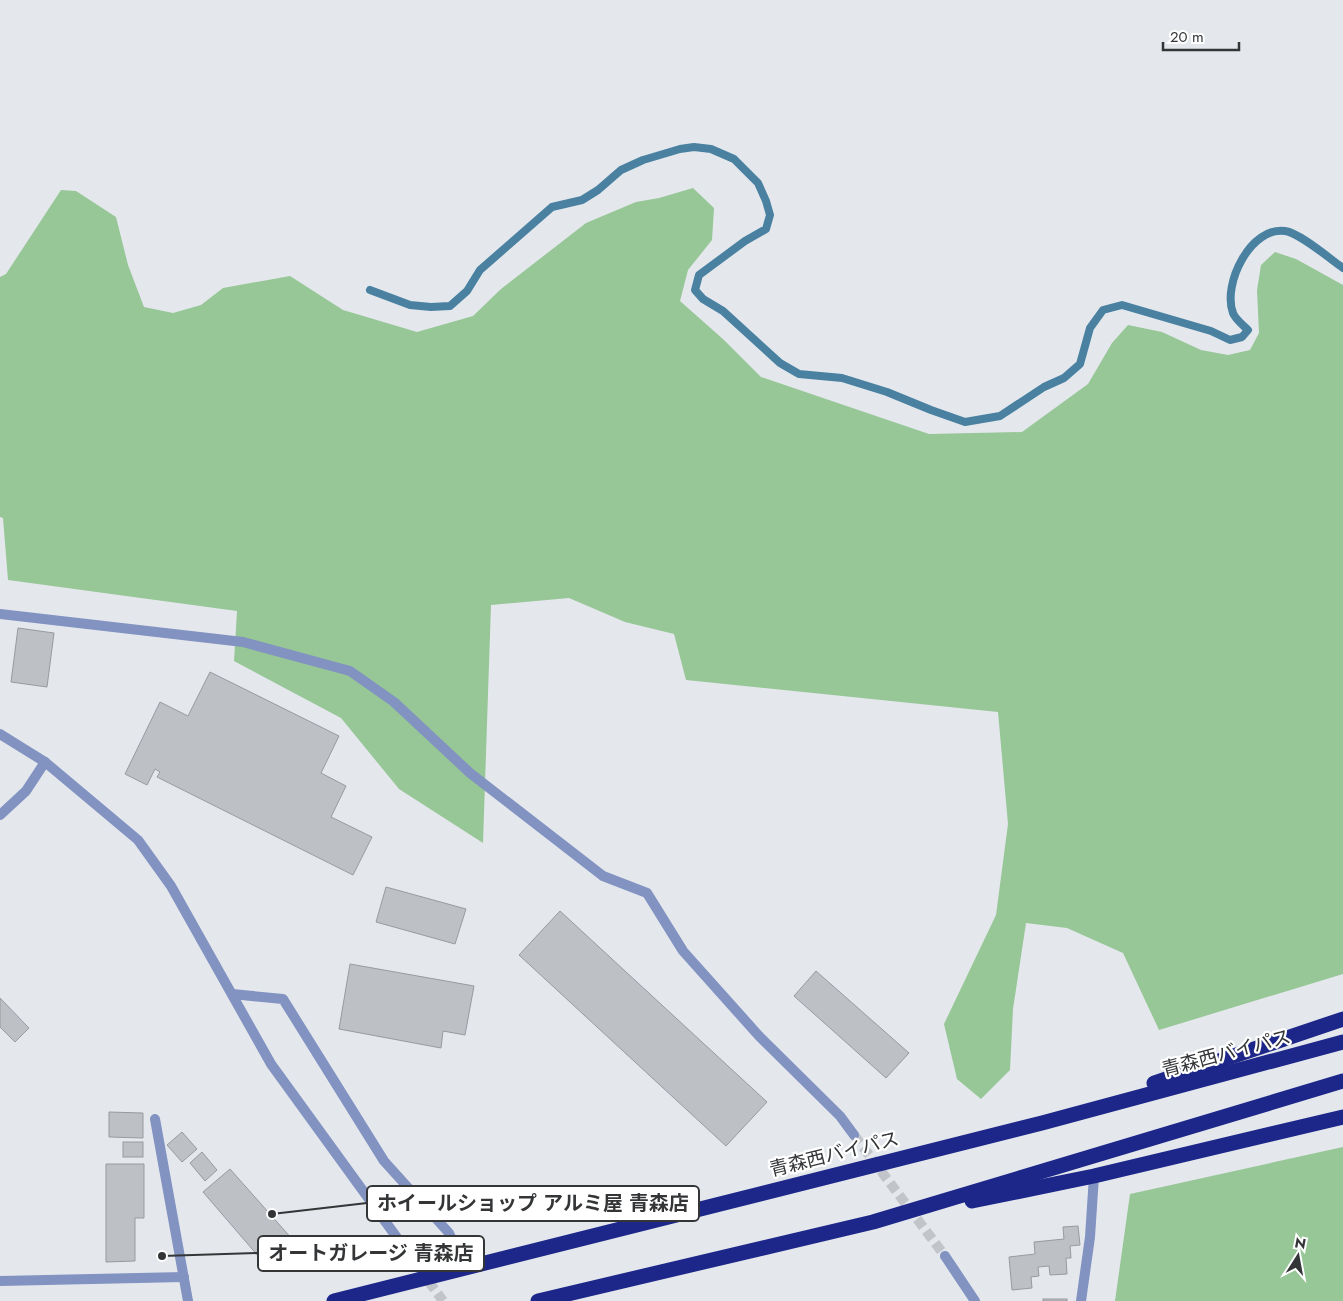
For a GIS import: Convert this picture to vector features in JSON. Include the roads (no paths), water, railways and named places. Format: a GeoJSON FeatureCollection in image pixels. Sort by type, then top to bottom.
{"type":"FeatureCollection","features":[{"type":"Feature","properties":{"kind":"highway"},"geometry":{"type":"LineString","coordinates":[[1042,1123],[1246,1051],[1343,1020]]}},
{"type":"Feature","properties":{"kind":"highway","name":"青森西バイパス"},"geometry":{"type":"LineString","coordinates":[[334,1301],[1042,1123],[1343,1042]]}},
{"type":"Feature","properties":{"kind":"highway"},"geometry":{"type":"LineString","coordinates":[[873,1222],[1343,1081]]}},
{"type":"Feature","properties":{"kind":"highway"},"geometry":{"type":"LineString","coordinates":[[538,1301],[873,1222],[1094,1176],[1343,1117]]}},
{"type":"Feature","properties":{"kind":"street"},"geometry":{"type":"LineString","coordinates":[[0,614],[243,642],[350,671],[394,702],[470,773],[603,876],[647,893],[683,951],[758,1036],[840,1116],[854,1135]]}},
{"type":"Feature","properties":{"kind":"street"},"geometry":{"type":"LineString","coordinates":[[0,734],[44,762],[138,840],[171,886],[271,1064],[411,1257]]}},
{"type":"Feature","properties":{"kind":"street"},"geometry":{"type":"LineString","coordinates":[[0,814],[26,790],[44,762]]}},
{"type":"Feature","properties":{"kind":"street"},"geometry":{"type":"LineString","coordinates":[[232,994],[283,998],[384,1161],[450,1233],[465,1268]]}},
{"type":"Feature","properties":{"kind":"street"},"geometry":{"type":"LineString","coordinates":[[154,1119],[188,1301]]}},
{"type":"Feature","properties":{"kind":"street"},"geometry":{"type":"LineString","coordinates":[[1081,1301],[1090,1238],[1094,1176]]}},
{"type":"Feature","properties":{"kind":"street"},"geometry":{"type":"LineString","coordinates":[[945,1256],[976,1301]]}},
{"type":"Feature","properties":{"kind":"street"},"geometry":{"type":"LineString","coordinates":[[0,1281],[184,1277]]}},
{"type":"Feature","properties":{"kind":"waterway"},"geometry":{"type":"LineString","coordinates":[[370,290],[410,305],[450,306],[467,291],[480,270],[552,207],[582,200],[598,190],[621,170],[643,160],[680,149],[694,147],[711,149],[734,159],[758,183],[770,215],[766,229],[745,241],[699,275],[695,290],[703,299],[723,311],[780,363],[799,374],[842,378],[887,392],[965,422],[1000,416],[1044,387],[1064,378],[1080,364],[1090,328],[1103,310],[1122,305],[1211,331],[1230,340],[1242,337],[1248,330],[1234,315],[1231,301],[1236,273],[1242,259],[1251,247],[1261,238],[1273,232],[1285,231],[1299,236],[1343,268]]}},
{"type":"Feature","properties":{"kind":"tunnel"},"geometry":{"type":"LineString","coordinates":[[854,1135],[945,1256]]}},
{"type":"Feature","properties":{"kind":"tunnel"},"geometry":{"type":"LineString","coordinates":[[411,1257],[443,1301]]}},
{"type":"Feature","properties":{"kind":"place","name":"ホイールショップ アルミ屋 青森店"},"geometry":{"type":"Point","coordinates":[272,1214]}},
{"type":"Feature","properties":{"kind":"place","name":"オートガレージ 青森店"},"geometry":{"type":"Point","coordinates":[162,1256]}}]}
